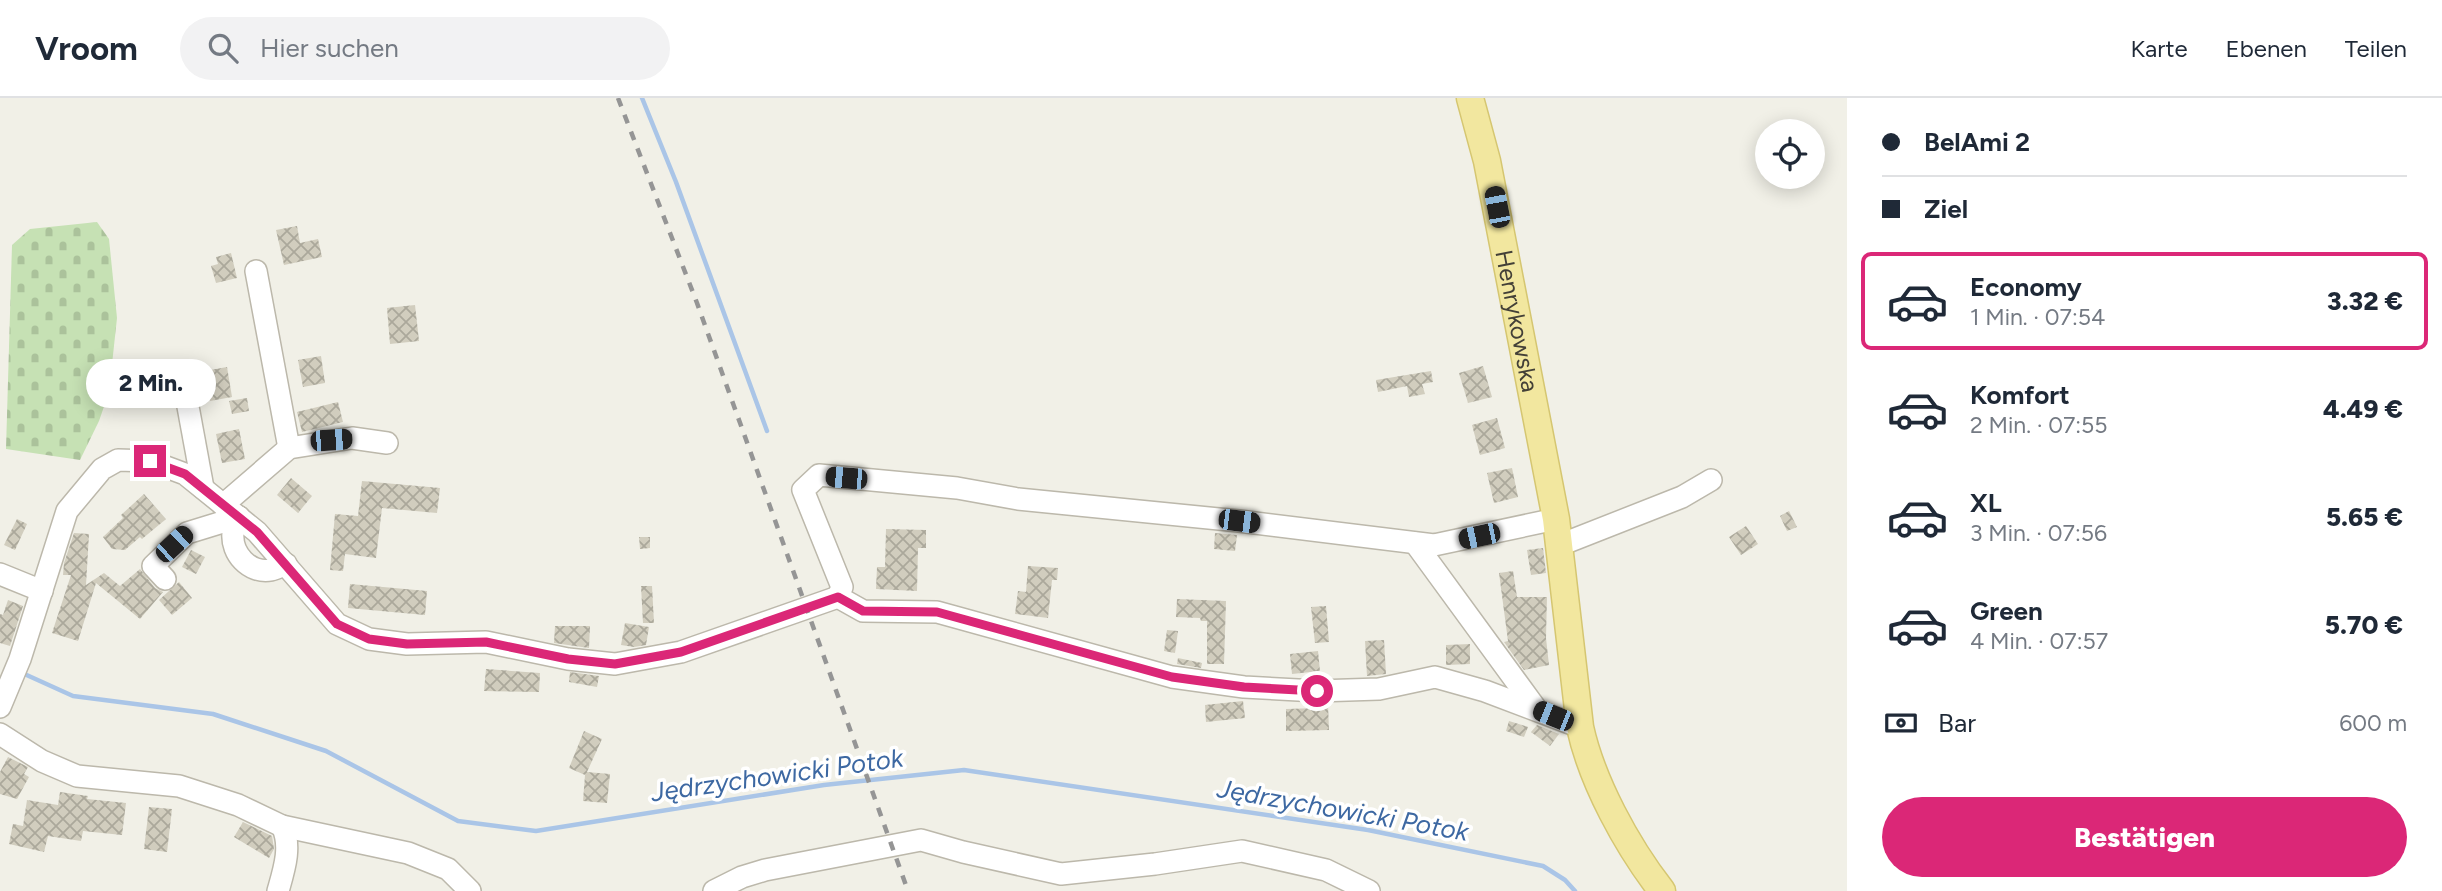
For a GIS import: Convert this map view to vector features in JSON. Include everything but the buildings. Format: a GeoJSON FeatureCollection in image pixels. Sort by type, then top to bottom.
{"type":"FeatureCollection","features":[{"type":"Feature","properties":{"kind":"main road","name":"Henrykowska"},"geometry":{"type":"LineString","coordinates":[[1470,98],[1488,161],[1558,532],[1584,748],[1622,833],[1661,891]]}},
{"type":"Feature","properties":{"kind":"street"},"geometry":{"type":"LineString","coordinates":[[256,271],[289,448]]}},
{"type":"Feature","properties":{"kind":"street"},"geometry":{"type":"LineString","coordinates":[[182,374],[203,488]]}},
{"type":"Feature","properties":{"kind":"street"},"geometry":{"type":"LineString","coordinates":[[165,579],[153,566],[187,533],[231,511],[289,448],[352,438],[387,443]]}},
{"type":"Feature","properties":{"kind":"street"},"geometry":{"type":"LineString","coordinates":[[0,707],[42,591],[66,511],[103,469],[118,460],[150,461],[185,474],[257,532],[337,624],[369,639],[407,644],[486,642],[568,659],[615,664],[681,652],[838,597],[863,611],[937,612],[1172,677],[1244,687],[1317,691],[1379,690],[1435,677],[1485,691],[1580,727]]}},
{"type":"Feature","properties":{"kind":"street"},"geometry":{"type":"LineString","coordinates":[[838,597],[842,587],[803,490],[819,475],[957,488],[1018,499],[1239,521],[1434,545],[1558,532],[1682,497],[1711,480]]}},
{"type":"Feature","properties":{"kind":"street"},"geometry":{"type":"LineString","coordinates":[[231,511],[234,547],[251,568],[268,571],[286,564]]}},
{"type":"Feature","properties":{"kind":"street"},"geometry":{"type":"LineString","coordinates":[[1415,543],[1537,710]]}},
{"type":"Feature","properties":{"kind":"street"},"geometry":{"type":"LineString","coordinates":[[0,574],[42,591]]}},
{"type":"Feature","properties":{"kind":"street"},"geometry":{"type":"LineString","coordinates":[[0,734],[42,761],[77,776],[179,786],[238,805],[282,826],[408,853],[448,869],[470,891]]}},
{"type":"Feature","properties":{"kind":"street"},"geometry":{"type":"LineString","coordinates":[[278,891],[284,871],[287,837],[282,826]]}},
{"type":"Feature","properties":{"kind":"street"},"geometry":{"type":"LineString","coordinates":[[714,891],[741,877],[767,880],[921,840],[1061,874],[1242,851],[1325,870],[1369,891]]}},
{"type":"Feature","properties":{"kind":"green space"},"geometry":{"type":"Polygon","coordinates":[[[97,222],[109,239],[117,318],[109,392],[99,421],[80,460],[6,449],[12,245],[30,229],[97,222]]]}},
{"type":"Feature","properties":{"kind":"waterway"},"geometry":{"type":"LineString","coordinates":[[642,98],[676,182],[767,431]]}},
{"type":"Feature","properties":{"kind":"waterway","name":"Jędrzychowicki Potok"},"geometry":{"type":"LineString","coordinates":[[20,672],[73,696],[213,714],[326,751],[458,821],[536,831],[824,785],[964,770],[1368,830],[1543,866],[1565,880],[1575,891]]}},
{"type":"Feature","properties":{"kind":"railway"},"geometry":{"type":"LineString","coordinates":[[618,98],[697,303],[908,891]]}},
{"type":"Feature","properties":{"kind":"route"},"geometry":{"type":"LineString","coordinates":[[150,461],[185,474],[257,532],[337,624],[369,639],[407,644],[486,642],[568,659],[615,664],[681,652],[838,597],[863,611],[937,612],[1172,677],[1244,687],[1317,691]]}}]}
